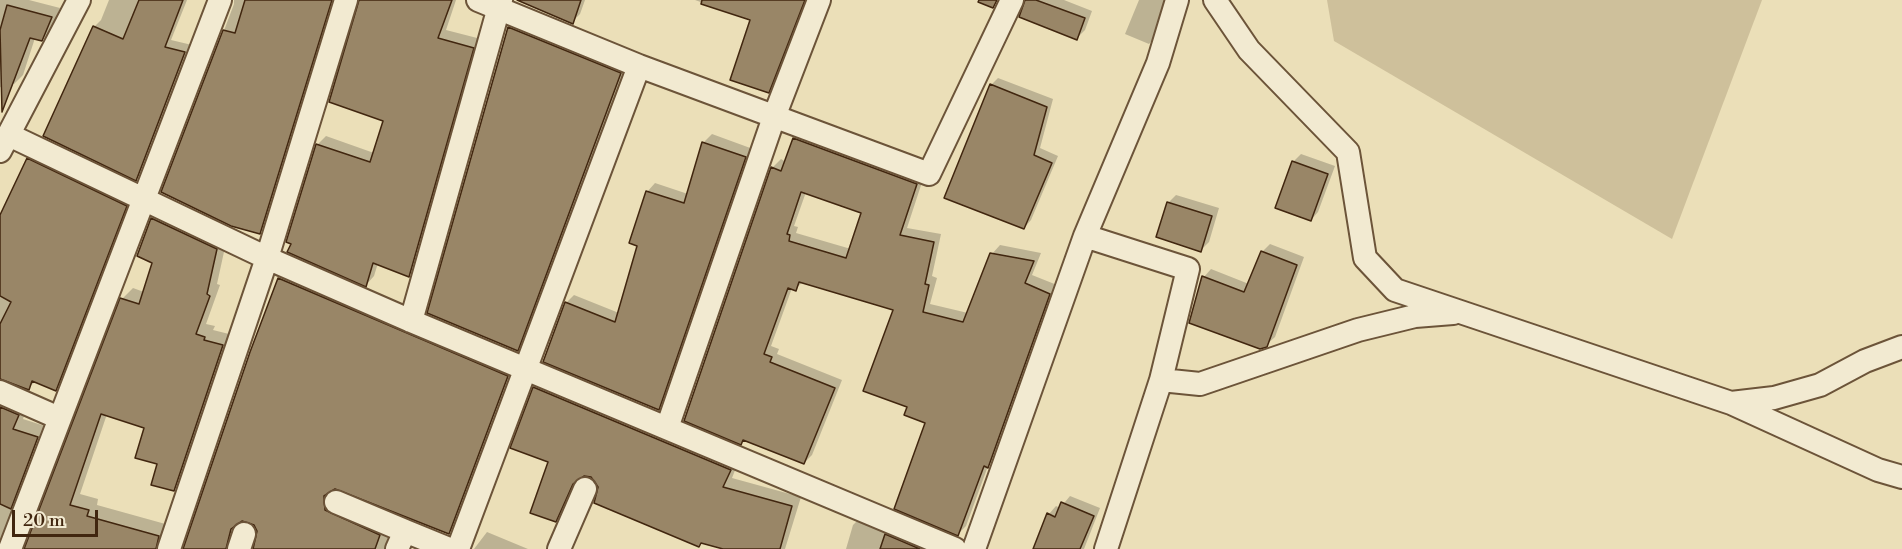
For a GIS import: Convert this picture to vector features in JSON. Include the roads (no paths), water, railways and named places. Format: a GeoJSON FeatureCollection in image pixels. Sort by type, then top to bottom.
{"type":"FeatureCollection","features":[{"type":"Feature","properties":{"kind":"street"},"geometry":{"type":"LineString","coordinates":[[79,0],[4,143],[142,199],[267,258],[411,321],[955,549]]}},
{"type":"Feature","properties":{"kind":"street"},"geometry":{"type":"LineString","coordinates":[[10,549],[220,0]]}},
{"type":"Feature","properties":{"kind":"street"},"geometry":{"type":"LineString","coordinates":[[169,549],[267,258],[346,0]]}},
{"type":"Feature","properties":{"kind":"street"},"geometry":{"type":"LineString","coordinates":[[667,428],[774,117],[819,0]]}},
{"type":"Feature","properties":{"kind":"street"},"geometry":{"type":"LineString","coordinates":[[411,321],[493,3],[639,66],[929,174],[1005,20],[1011,0]]}},
{"type":"Feature","properties":{"kind":"street"},"geometry":{"type":"LineString","coordinates":[[974,549],[1085,236],[1158,63],[1177,0]]}},
{"type":"Feature","properties":{"kind":"street"},"geometry":{"type":"LineString","coordinates":[[1215,0],[1249,50],[1348,152],[1365,258],[1395,290],[1731,403],[1878,470],[1902,477]]}},
{"type":"Feature","properties":{"kind":"street"},"geometry":{"type":"LineString","coordinates":[[458,549],[639,66]]}},
{"type":"Feature","properties":{"kind":"street"},"geometry":{"type":"LineString","coordinates":[[1085,236],[1188,269],[1161,380],[1106,549]]}},
{"type":"Feature","properties":{"kind":"street"},"geometry":{"type":"LineString","coordinates":[[1161,380],[1200,384],[1358,330],[1415,316],[1463,313]]}},
{"type":"Feature","properties":{"kind":"street"},"geometry":{"type":"LineString","coordinates":[[1731,403],[1774,398],[1820,385],[1865,361],[1902,347]]}},
{"type":"Feature","properties":{"kind":"street"},"geometry":{"type":"LineString","coordinates":[[0,392],[59,418]]}},
{"type":"Feature","properties":{"kind":"street"},"geometry":{"type":"LineString","coordinates":[[559,549],[585,489]]}},
{"type":"Feature","properties":{"kind":"street"},"geometry":{"type":"LineString","coordinates":[[336,502],[401,540],[449,549]]}}]}
